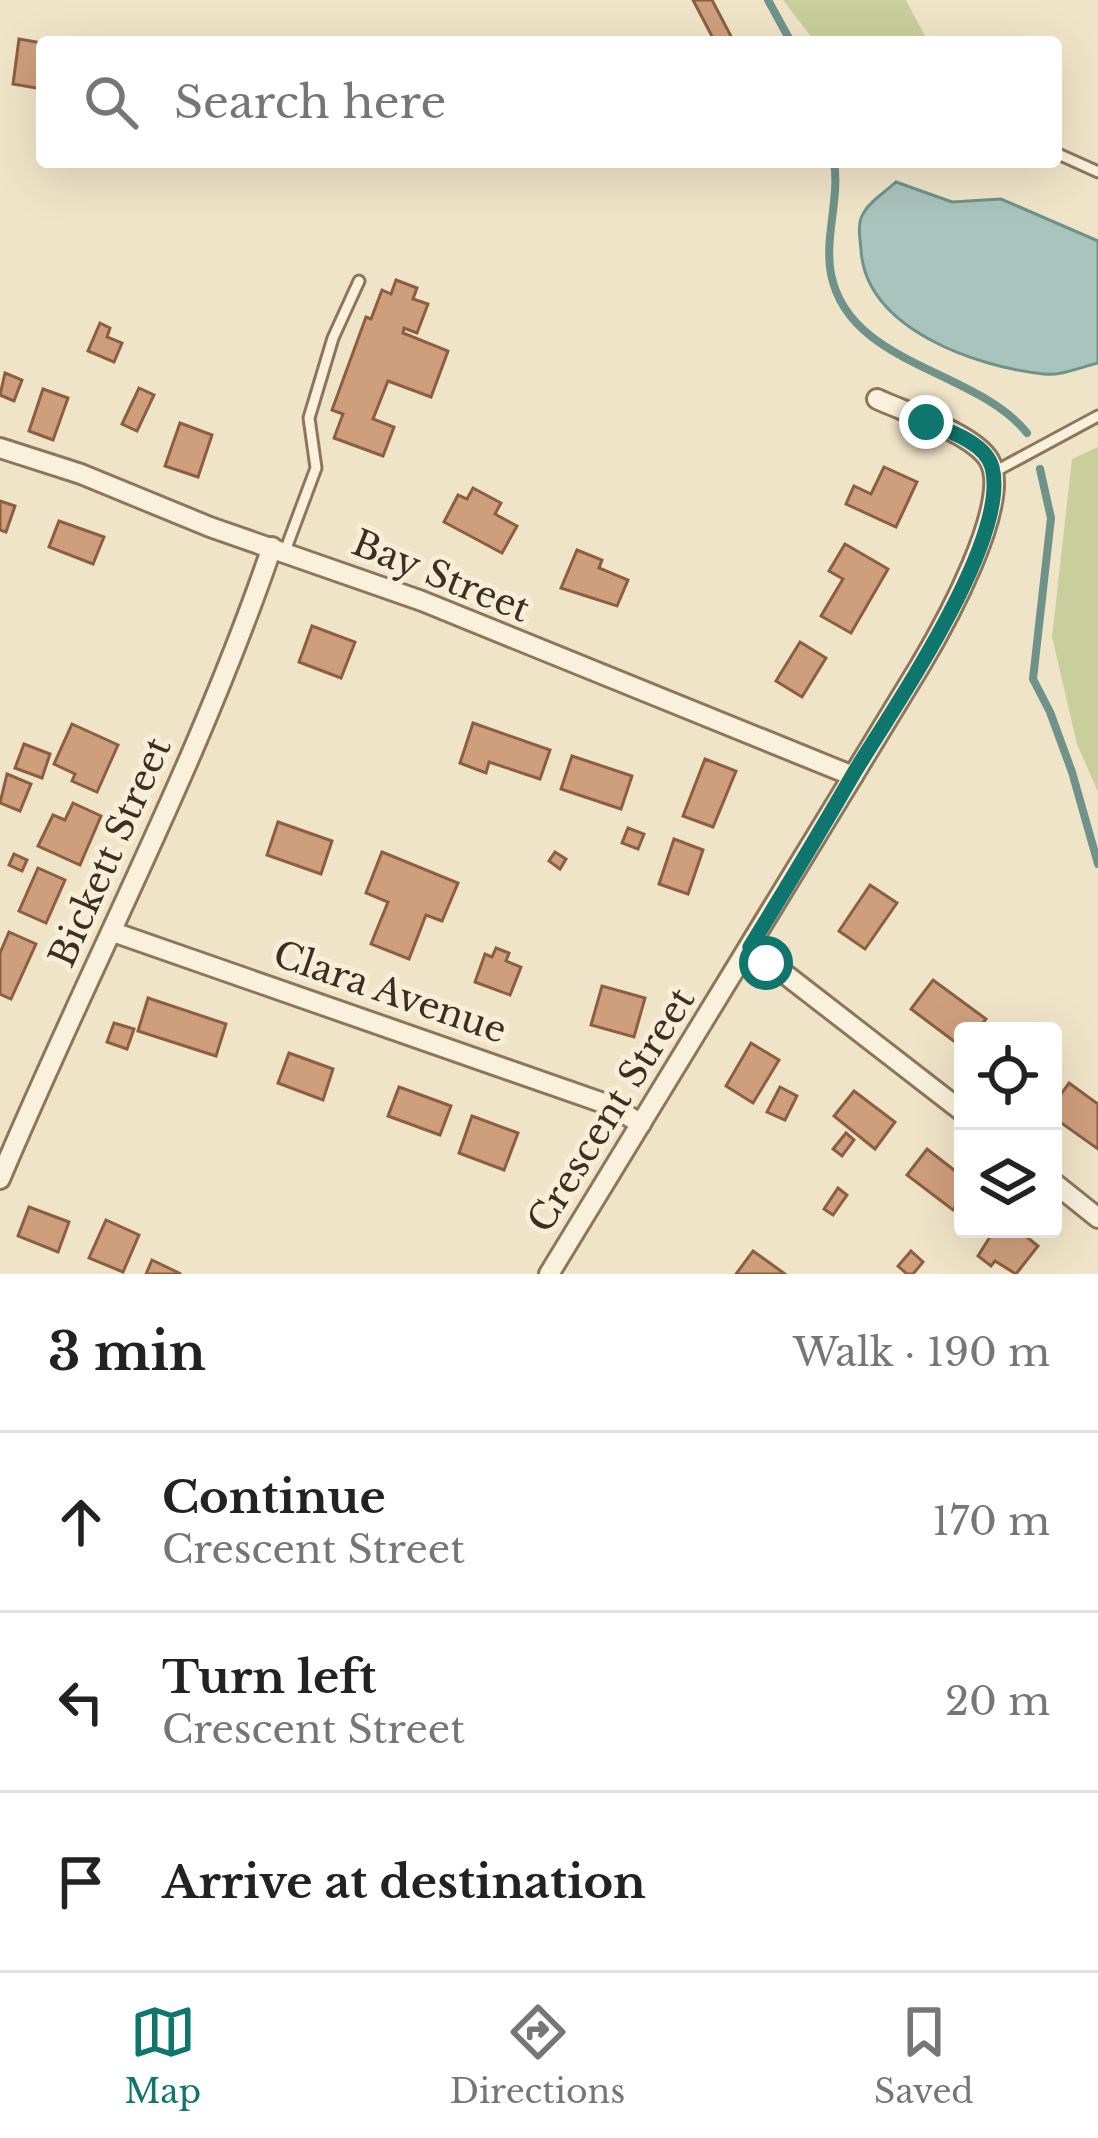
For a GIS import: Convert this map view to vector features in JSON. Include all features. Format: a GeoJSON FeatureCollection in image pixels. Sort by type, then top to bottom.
{"type":"FeatureCollection","features":[{"type":"Feature","properties":{"kind":"street"},"geometry":{"type":"LineString","coordinates":[[877,399],[963,437],[988,458],[994,472]]}},
{"type":"Feature","properties":{"kind":"street","name":"Bay Street"},"geometry":{"type":"LineString","coordinates":[[0,448],[422,601],[853,776]]}},
{"type":"Feature","properties":{"kind":"street","name":"Crescent Street"},"geometry":{"type":"LineString","coordinates":[[549,1274],[953,609],[980,545],[994,472]]}},
{"type":"Feature","properties":{"kind":"street","name":"Bickett Street"},"geometry":{"type":"LineString","coordinates":[[0,1179],[113,932],[278,549]]}},
{"type":"Feature","properties":{"kind":"street","name":"Clara Avenue"},"geometry":{"type":"LineString","coordinates":[[113,932],[612,1106],[640,1124]]}},
{"type":"Feature","properties":{"kind":"street"},"geometry":{"type":"LineString","coordinates":[[750,947],[954,1105]]}},
{"type":"Feature","properties":{"kind":"street"},"geometry":{"type":"LineString","coordinates":[[1062,1189],[1098,1218]]}},
{"type":"Feature","properties":{"kind":"lane"},"geometry":{"type":"LineString","coordinates":[[1062,156],[1098,172]]}},
{"type":"Feature","properties":{"kind":"lane"},"geometry":{"type":"LineString","coordinates":[[278,549],[316,468],[309,418],[333,338],[359,281]]}},
{"type":"Feature","properties":{"kind":"lane"},"geometry":{"type":"LineString","coordinates":[[994,472],[1098,416]]}},
{"type":"Feature","properties":{"kind":"green space"},"geometry":{"type":"Polygon","coordinates":[[[783,0],[906,0],[925,36],[810,36],[783,0]]]}},
{"type":"Feature","properties":{"kind":"green space"},"geometry":{"type":"Polygon","coordinates":[[[1098,447],[1098,792],[1077,744],[1052,637],[1072,459],[1098,447]]]}},
{"type":"Feature","properties":{"kind":"water"},"geometry":{"type":"Polygon","coordinates":[[[896,182],[952,202],[1001,199],[1098,241],[1098,363],[1051,374],[1017,370],[958,353],[903,322],[882,302],[868,278],[860,236],[866,210],[896,182]]]}},
{"type":"Feature","properties":{"kind":"building"},"geometry":{"type":"Polygon","coordinates":[[[693,0],[712,0],[731,36],[712,36],[693,0]]]}},
{"type":"Feature","properties":{"kind":"building"},"geometry":{"type":"Polygon","coordinates":[[[19,39],[36,42],[36,88],[13,84],[19,39]]]}},
{"type":"Feature","properties":{"kind":"building"},"geometry":{"type":"Polygon","coordinates":[[[396,280],[417,288],[413,299],[428,304],[417,333],[404,328],[403,333],[448,351],[431,397],[388,381],[373,419],[394,427],[383,456],[334,438],[343,414],[332,410],[366,317],[371,319],[382,290],[391,294],[396,280]]]}},
{"type":"Feature","properties":{"kind":"building"},"geometry":{"type":"Polygon","coordinates":[[[100,323],[110,328],[107,337],[122,343],[114,362],[88,351],[100,323]]]}},
{"type":"Feature","properties":{"kind":"building"},"geometry":{"type":"Polygon","coordinates":[[[5,373],[22,380],[14,401],[0,395],[5,373]]]}},
{"type":"Feature","properties":{"kind":"building"},"geometry":{"type":"Polygon","coordinates":[[[139,388],[154,395],[137,431],[122,424],[139,388]]]}},
{"type":"Feature","properties":{"kind":"building"},"geometry":{"type":"Polygon","coordinates":[[[43,389],[68,398],[53,440],[29,431],[43,389]]]}},
{"type":"Feature","properties":{"kind":"building"},"geometry":{"type":"Polygon","coordinates":[[[180,423],[212,435],[198,477],[165,466],[180,423]]]}},
{"type":"Feature","properties":{"kind":"building"},"geometry":{"type":"Polygon","coordinates":[[[884,467],[917,482],[896,527],[846,504],[854,486],[871,494],[884,467]]]}},
{"type":"Feature","properties":{"kind":"building"},"geometry":{"type":"Polygon","coordinates":[[[473,488],[501,503],[495,514],[517,526],[502,553],[444,522],[458,495],[467,499],[473,488]]]}},
{"type":"Feature","properties":{"kind":"building"},"geometry":{"type":"Polygon","coordinates":[[[0,501],[15,506],[6,532],[0,530],[0,501]]]}},
{"type":"Feature","properties":{"kind":"building"},"geometry":{"type":"Polygon","coordinates":[[[59,521],[104,537],[93,564],[49,547],[59,521]]]}},
{"type":"Feature","properties":{"kind":"building"},"geometry":{"type":"Polygon","coordinates":[[[845,544],[888,569],[851,633],[821,616],[843,579],[829,571],[845,544]]]}},
{"type":"Feature","properties":{"kind":"building"},"geometry":{"type":"Polygon","coordinates":[[[577,550],[602,560],[599,568],[628,580],[617,606],[561,588],[577,550]]]}},
{"type":"Feature","properties":{"kind":"building"},"geometry":{"type":"Polygon","coordinates":[[[312,626],[355,642],[341,678],[299,662],[312,626]]]}},
{"type":"Feature","properties":{"kind":"building"},"geometry":{"type":"Polygon","coordinates":[[[800,642],[826,658],[802,697],[776,681],[800,642]]]}},
{"type":"Feature","properties":{"kind":"building"},"geometry":{"type":"Polygon","coordinates":[[[473,723],[550,750],[540,779],[489,762],[486,773],[460,763],[473,723]]]}},
{"type":"Feature","properties":{"kind":"building"},"geometry":{"type":"Polygon","coordinates":[[[72,724],[118,745],[97,792],[72,781],[75,774],[54,764],[72,724]]]}},
{"type":"Feature","properties":{"kind":"building"},"geometry":{"type":"Polygon","coordinates":[[[24,744],[50,754],[42,778],[15,768],[24,744]]]}},
{"type":"Feature","properties":{"kind":"building"},"geometry":{"type":"Polygon","coordinates":[[[572,756],[632,776],[621,809],[561,789],[572,756]]]}},
{"type":"Feature","properties":{"kind":"building"},"geometry":{"type":"Polygon","coordinates":[[[705,759],[736,771],[713,827],[683,816],[705,759]]]}},
{"type":"Feature","properties":{"kind":"building"},"geometry":{"type":"Polygon","coordinates":[[[7,774],[31,784],[20,811],[0,803],[7,774]]]}},
{"type":"Feature","properties":{"kind":"building"},"geometry":{"type":"Polygon","coordinates":[[[73,803],[101,816],[80,865],[38,846],[53,815],[65,820],[73,803]]]}},
{"type":"Feature","properties":{"kind":"building"},"geometry":{"type":"Polygon","coordinates":[[[278,822],[332,841],[321,874],[267,855],[278,822]]]}},
{"type":"Feature","properties":{"kind":"building"},"geometry":{"type":"Polygon","coordinates":[[[628,828],[644,834],[638,849],[622,843],[628,828]]]}},
{"type":"Feature","properties":{"kind":"building"},"geometry":{"type":"Polygon","coordinates":[[[674,839],[703,850],[688,894],[659,884],[674,839]]]}},
{"type":"Feature","properties":{"kind":"building"},"geometry":{"type":"Polygon","coordinates":[[[382,852],[458,883],[442,921],[426,915],[409,959],[371,944],[388,902],[366,893],[382,852]]]}},
{"type":"Feature","properties":{"kind":"building"},"geometry":{"type":"Polygon","coordinates":[[[555,852],[566,859],[560,869],[549,861],[555,852]]]}},
{"type":"Feature","properties":{"kind":"building"},"geometry":{"type":"Polygon","coordinates":[[[14,854],[27,860],[22,871],[9,865],[14,854]]]}},
{"type":"Feature","properties":{"kind":"building"},"geometry":{"type":"Polygon","coordinates":[[[38,868],[65,880],[46,923],[19,911],[38,868]]]}},
{"type":"Feature","properties":{"kind":"building"},"geometry":{"type":"Polygon","coordinates":[[[870,885],[897,903],[865,949],[839,931],[870,885]]]}},
{"type":"Feature","properties":{"kind":"building"},"geometry":{"type":"Polygon","coordinates":[[[9,932],[36,944],[11,999],[0,994],[0,953],[9,932]]]}},
{"type":"Feature","properties":{"kind":"building"},"geometry":{"type":"Polygon","coordinates":[[[496,948],[509,953],[506,961],[521,967],[510,995],[475,982],[485,954],[492,957],[496,948]]]}},
{"type":"Feature","properties":{"kind":"building"},"geometry":{"type":"Polygon","coordinates":[[[933,980],[986,1019],[954,1022],[954,1041],[911,1009],[933,980]]]}},
{"type":"Feature","properties":{"kind":"building"},"geometry":{"type":"Polygon","coordinates":[[[602,986],[645,998],[634,1037],[591,1025],[602,986]]]}},
{"type":"Feature","properties":{"kind":"building"},"geometry":{"type":"Polygon","coordinates":[[[148,998],[226,1024],[216,1056],[138,1031],[148,998]]]}},
{"type":"Feature","properties":{"kind":"building"},"geometry":{"type":"Polygon","coordinates":[[[114,1023],[134,1029],[127,1049],[107,1042],[114,1023]]]}},
{"type":"Feature","properties":{"kind":"building"},"geometry":{"type":"Polygon","coordinates":[[[751,1043],[779,1060],[753,1103],[726,1086],[751,1043]]]}},
{"type":"Feature","properties":{"kind":"building"},"geometry":{"type":"Polygon","coordinates":[[[289,1053],[333,1069],[323,1100],[278,1083],[289,1053]]]}},
{"type":"Feature","properties":{"kind":"building"},"geometry":{"type":"Polygon","coordinates":[[[1069,1083],[1098,1104],[1098,1149],[1062,1123],[1062,1093],[1069,1083]]]}},
{"type":"Feature","properties":{"kind":"building"},"geometry":{"type":"Polygon","coordinates":[[[399,1087],[451,1106],[440,1135],[388,1116],[399,1087]]]}},
{"type":"Feature","properties":{"kind":"building"},"geometry":{"type":"Polygon","coordinates":[[[780,1087],[797,1096],[785,1120],[767,1112],[780,1087]]]}},
{"type":"Feature","properties":{"kind":"building"},"geometry":{"type":"Polygon","coordinates":[[[854,1091],[895,1122],[875,1149],[834,1116],[854,1091]]]}},
{"type":"Feature","properties":{"kind":"building"},"geometry":{"type":"Polygon","coordinates":[[[472,1116],[518,1133],[504,1170],[459,1153],[472,1116]]]}},
{"type":"Feature","properties":{"kind":"building"},"geometry":{"type":"Polygon","coordinates":[[[846,1133],[854,1140],[842,1156],[833,1149],[846,1133]]]}},
{"type":"Feature","properties":{"kind":"building"},"geometry":{"type":"Polygon","coordinates":[[[927,1149],[954,1170],[954,1209],[953,1210],[907,1175],[927,1149]]]}},
{"type":"Feature","properties":{"kind":"building"},"geometry":{"type":"Polygon","coordinates":[[[838,1188],[847,1195],[833,1215],[824,1209],[838,1188]]]}},
{"type":"Feature","properties":{"kind":"building"},"geometry":{"type":"Polygon","coordinates":[[[29,1207],[69,1222],[58,1252],[18,1236],[29,1207]]]}},
{"type":"Feature","properties":{"kind":"building"},"geometry":{"type":"Polygon","coordinates":[[[106,1220],[139,1235],[123,1272],[89,1258],[106,1220]]]}},
{"type":"Feature","properties":{"kind":"building"},"geometry":{"type":"Polygon","coordinates":[[[989,1238],[1028,1238],[1038,1246],[1016,1274],[978,1256],[989,1238]]]}},
{"type":"Feature","properties":{"kind":"building"},"geometry":{"type":"Polygon","coordinates":[[[753,1251],[785,1274],[736,1274],[753,1251]]]}},
{"type":"Feature","properties":{"kind":"building"},"geometry":{"type":"Polygon","coordinates":[[[911,1251],[923,1262],[907,1274],[898,1266],[911,1251]]]}},
{"type":"Feature","properties":{"kind":"building"},"geometry":{"type":"Polygon","coordinates":[[[152,1260],[181,1274],[146,1274],[152,1260]]]}},
{"type":"Feature","properties":{"kind":"waterway"},"geometry":{"type":"LineString","coordinates":[[768,0],[788,36]]}},
{"type":"Feature","properties":{"kind":"waterway"},"geometry":{"type":"LineString","coordinates":[[834,168],[829,260],[842,305],[887,348],[977,394],[1027,433]]}},
{"type":"Feature","properties":{"kind":"waterway"},"geometry":{"type":"LineString","coordinates":[[1040,469],[1051,518],[1033,679],[1072,772],[1098,864]]}},
{"type":"Feature","properties":{"kind":"route"},"geometry":{"type":"LineString","coordinates":[[766,963],[750,947],[953,609],[980,545],[991,506],[994,472],[988,458],[963,437],[926,422]]}}]}
